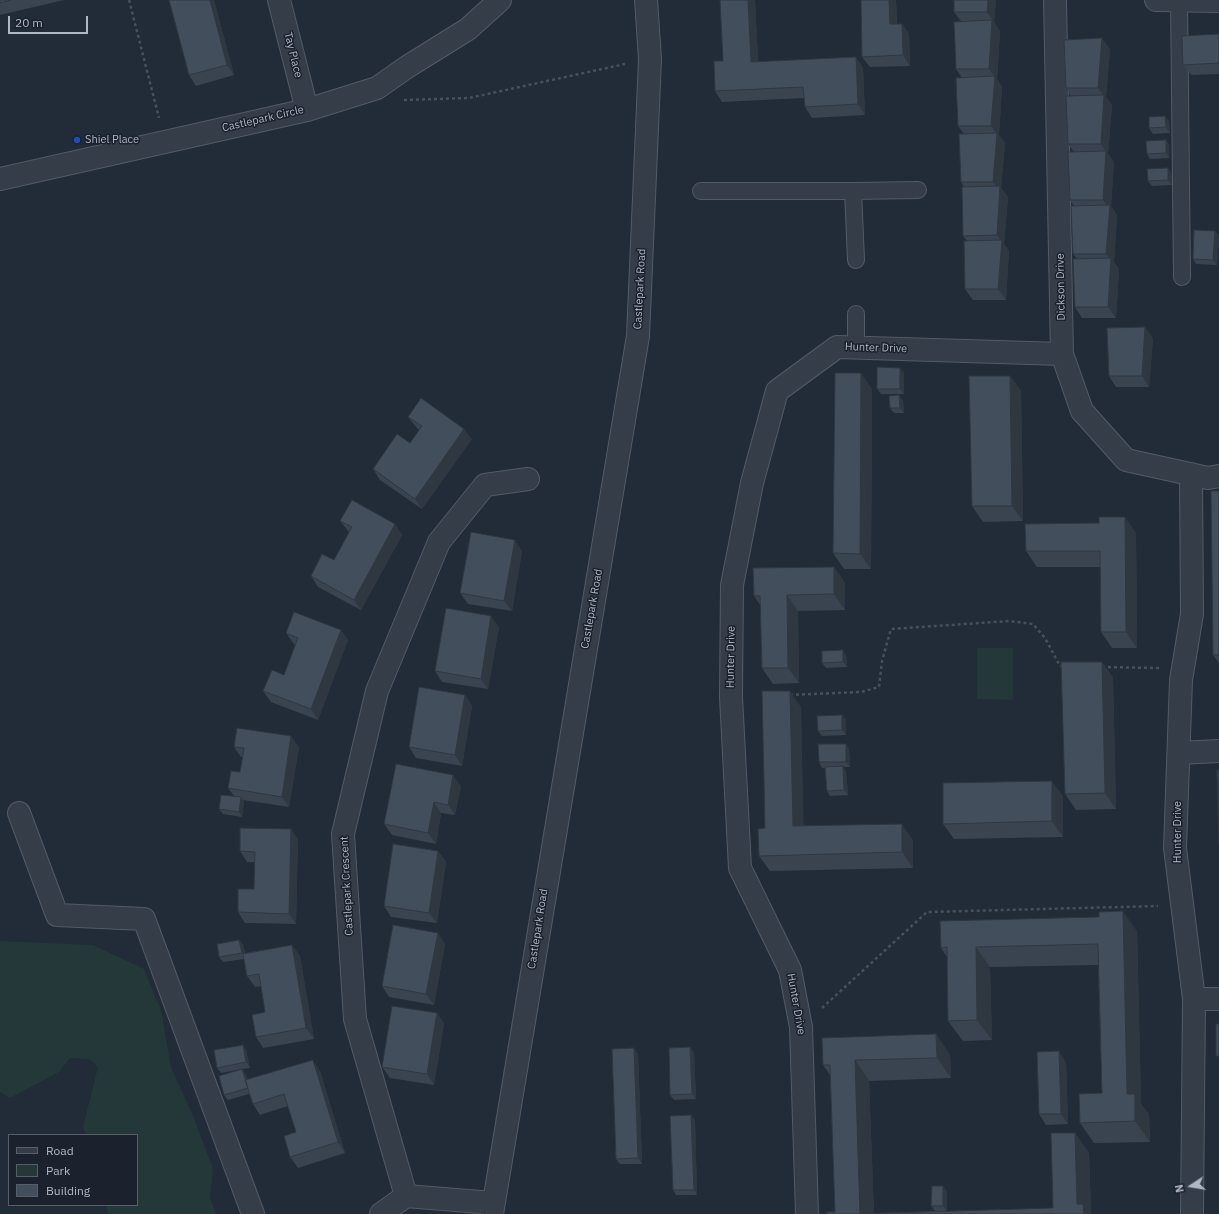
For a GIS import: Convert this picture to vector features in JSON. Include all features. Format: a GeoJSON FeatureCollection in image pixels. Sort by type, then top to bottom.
{"type":"FeatureCollection","features":[{"type":"Feature","properties":{"kind":"street","name":"Tay Place"},"geometry":{"type":"LineString","coordinates":[[279,0],[307,110]]}},
{"type":"Feature","properties":{"kind":"street","name":"Castlepark Circle"},"geometry":{"type":"LineString","coordinates":[[0,179],[307,110],[377,88],[407,67],[468,29],[500,0]]}},
{"type":"Feature","properties":{"kind":"street","name":"Castlepark Road"},"geometry":{"type":"LineString","coordinates":[[492,1209],[638,336],[650,59],[646,0]]}},
{"type":"Feature","properties":{"kind":"street","name":"Dickson Drive"},"geometry":{"type":"LineString","coordinates":[[1055,0],[1062,354],[1082,410],[1126,460],[1208,478],[1219,476]]}},
{"type":"Feature","properties":{"kind":"street"},"geometry":{"type":"LineString","coordinates":[[1156,0],[1219,1]]}},
{"type":"Feature","properties":{"kind":"street","name":"Hunter Drive"},"geometry":{"type":"LineString","coordinates":[[807,1214],[801,1027],[790,970],[740,868],[731,697],[732,585],[752,483],[778,391],[837,346],[1062,354]]}},
{"type":"Feature","properties":{"kind":"street","name":"Hunter Drive"},"geometry":{"type":"LineString","coordinates":[[1191,474],[1192,614],[1181,680],[1175,848],[1194,999],[1192,1214]]}},
{"type":"Feature","properties":{"kind":"street","name":"Castlepark Crescent"},"geometry":{"type":"LineString","coordinates":[[406,1196],[355,1020],[343,834],[377,691],[439,542],[485,485],[528,479]]}},
{"type":"Feature","properties":{"kind":"street"},"geometry":{"type":"LineString","coordinates":[[1179,753],[1219,751]]}},
{"type":"Feature","properties":{"kind":"street"},"geometry":{"type":"LineString","coordinates":[[19,813],[58,916],[144,919],[253,1214]]}},
{"type":"Feature","properties":{"kind":"street"},"geometry":{"type":"LineString","coordinates":[[1194,999],[1219,999]]}},
{"type":"Feature","properties":{"kind":"street"},"geometry":{"type":"LineString","coordinates":[[381,1214],[406,1196],[492,1209]]}},
{"type":"Feature","properties":{"kind":"lane"},"geometry":{"type":"LineString","coordinates":[[1179,0],[1182,277]]}},
{"type":"Feature","properties":{"kind":"lane"},"geometry":{"type":"LineString","coordinates":[[701,191],[918,190]]}},
{"type":"Feature","properties":{"kind":"lane"},"geometry":{"type":"LineString","coordinates":[[853,191],[856,260]]}},
{"type":"Feature","properties":{"kind":"lane"},"geometry":{"type":"LineString","coordinates":[[856,314],[856,347]]}},
{"type":"Feature","properties":{"kind":"path"},"geometry":{"type":"LineString","coordinates":[[129,0],[164,142]]}},
{"type":"Feature","properties":{"kind":"path"},"geometry":{"type":"LineString","coordinates":[[377,88],[397,100],[469,98],[650,59]]}},
{"type":"Feature","properties":{"kind":"path"},"geometry":{"type":"LineString","coordinates":[[784,695],[861,692],[879,687],[882,661],[891,629],[1009,621],[1033,624],[1045,638],[1060,666],[1068,666]]}},
{"type":"Feature","properties":{"kind":"path"},"geometry":{"type":"LineString","coordinates":[[1099,667],[1183,669]]}},
{"type":"Feature","properties":{"kind":"path"},"geometry":{"type":"LineString","coordinates":[[801,1027],[927,912],[1182,905]]}},
{"type":"Feature","properties":{"kind":"green space"},"geometry":{"type":"Polygon","coordinates":[[[977,648],[1013,648],[1013,700],[977,699],[977,648]]]}},
{"type":"Feature","properties":{"kind":"green space"},"geometry":{"type":"Polygon","coordinates":[[[0,941],[93,945],[144,969],[161,1010],[171,1067],[191,1111],[213,1168],[210,1197],[216,1214],[108,1214],[106,1206],[138,1206],[138,1134],[86,1134],[83,1127],[98,1067],[89,1059],[70,1058],[59,1072],[10,1098],[0,1092],[0,941]]]}},
{"type":"Feature","properties":{"kind":"building"},"geometry":{"type":"Polygon","coordinates":[[[0,0],[11,0],[0,3],[0,0]]]}},
{"type":"Feature","properties":{"kind":"building"},"geometry":{"type":"Polygon","coordinates":[[[169,0],[210,0],[227,65],[189,75],[169,0]]]}},
{"type":"Feature","properties":{"kind":"building"},"geometry":{"type":"Polygon","coordinates":[[[720,0],[748,0],[751,62],[856,57],[858,104],[805,107],[803,87],[715,91],[714,61],[723,61],[720,0]]]}},
{"type":"Feature","properties":{"kind":"building"},"geometry":{"type":"Polygon","coordinates":[[[861,0],[889,0],[890,24],[902,24],[903,55],[862,57],[861,0]]]}},
{"type":"Feature","properties":{"kind":"building"},"geometry":{"type":"Polygon","coordinates":[[[954,0],[988,0],[987,12],[954,12],[954,0]]]}},
{"type":"Feature","properties":{"kind":"building"},"geometry":{"type":"Polygon","coordinates":[[[992,20],[989,69],[956,69],[954,22],[992,20]]]}},
{"type":"Feature","properties":{"kind":"building"},"geometry":{"type":"Polygon","coordinates":[[[1219,34],[1219,63],[1183,65],[1182,36],[1219,34]]]}},
{"type":"Feature","properties":{"kind":"building"},"geometry":{"type":"Polygon","coordinates":[[[1102,38],[1098,88],[1066,88],[1064,40],[1102,38]]]}},
{"type":"Feature","properties":{"kind":"building"},"geometry":{"type":"Polygon","coordinates":[[[995,76],[991,126],[958,126],[956,78],[995,76]]]}},
{"type":"Feature","properties":{"kind":"building"},"geometry":{"type":"Polygon","coordinates":[[[1104,95],[1101,144],[1068,144],[1066,96],[1104,95]]]}},
{"type":"Feature","properties":{"kind":"building"},"geometry":{"type":"Polygon","coordinates":[[[1165,116],[1166,127],[1149,128],[1149,117],[1165,116]]]}},
{"type":"Feature","properties":{"kind":"building"},"geometry":{"type":"Polygon","coordinates":[[[997,133],[993,182],[961,182],[959,134],[997,133]]]}},
{"type":"Feature","properties":{"kind":"building"},"geometry":{"type":"Polygon","coordinates":[[[1166,140],[1166,153],[1147,154],[1146,141],[1166,140]]]}},
{"type":"Feature","properties":{"kind":"building"},"geometry":{"type":"Polygon","coordinates":[[[1106,151],[1103,200],[1070,200],[1068,152],[1106,151]]]}},
{"type":"Feature","properties":{"kind":"building"},"geometry":{"type":"Polygon","coordinates":[[[1168,168],[1168,180],[1148,181],[1147,169],[1168,168]]]}},
{"type":"Feature","properties":{"kind":"building"},"geometry":{"type":"Polygon","coordinates":[[[1000,186],[997,235],[963,236],[962,187],[1000,186]]]}},
{"type":"Feature","properties":{"kind":"building"},"geometry":{"type":"Polygon","coordinates":[[[1110,205],[1106,254],[1073,254],[1071,206],[1110,205]]]}},
{"type":"Feature","properties":{"kind":"building"},"geometry":{"type":"Polygon","coordinates":[[[1194,230],[1215,231],[1213,260],[1193,259],[1194,230]]]}},
{"type":"Feature","properties":{"kind":"building"},"geometry":{"type":"Polygon","coordinates":[[[1002,240],[998,289],[965,289],[964,241],[1002,240]]]}},
{"type":"Feature","properties":{"kind":"building"},"geometry":{"type":"Polygon","coordinates":[[[1111,258],[1108,307],[1075,307],[1073,259],[1111,258]]]}},
{"type":"Feature","properties":{"kind":"building"},"geometry":{"type":"Polygon","coordinates":[[[1145,327],[1142,376],[1109,376],[1107,328],[1145,327]]]}},
{"type":"Feature","properties":{"kind":"building"},"geometry":{"type":"Polygon","coordinates":[[[877,367],[900,368],[900,389],[877,389],[877,367]]]}},
{"type":"Feature","properties":{"kind":"building"},"geometry":{"type":"Polygon","coordinates":[[[835,373],[861,373],[860,554],[833,553],[835,373]]]}},
{"type":"Feature","properties":{"kind":"building"},"geometry":{"type":"Polygon","coordinates":[[[969,376],[1010,376],[1012,506],[972,506],[969,376]]]}},
{"type":"Feature","properties":{"kind":"building"},"geometry":{"type":"Polygon","coordinates":[[[899,395],[900,408],[890,408],[889,396],[899,395]]]}},
{"type":"Feature","properties":{"kind":"building"},"geometry":{"type":"Polygon","coordinates":[[[421,398],[464,429],[415,499],[373,469],[397,434],[410,443],[422,426],[408,417],[421,398]]]}},
{"type":"Feature","properties":{"kind":"building"},"geometry":{"type":"Polygon","coordinates":[[[1211,491],[1219,491],[1219,655],[1213,655],[1211,491]]]}},
{"type":"Feature","properties":{"kind":"building"},"geometry":{"type":"Polygon","coordinates":[[[352,500],[395,524],[354,600],[311,576],[322,554],[334,560],[352,527],[340,521],[352,500]]]}},
{"type":"Feature","properties":{"kind":"building"},"geometry":{"type":"Polygon","coordinates":[[[1099,517],[1125,517],[1126,632],[1101,632],[1100,551],[1026,551],[1025,524],[1099,523],[1099,517]]]}},
{"type":"Feature","properties":{"kind":"building"},"geometry":{"type":"Polygon","coordinates":[[[471,532],[515,540],[504,601],[460,593],[471,532]]]}},
{"type":"Feature","properties":{"kind":"building"},"geometry":{"type":"Polygon","coordinates":[[[834,567],[834,594],[787,595],[788,668],[762,668],[760,596],[754,596],[753,568],[834,567]]]}},
{"type":"Feature","properties":{"kind":"building"},"geometry":{"type":"Polygon","coordinates":[[[446,608],[491,616],[481,679],[435,671],[446,608]]]}},
{"type":"Feature","properties":{"kind":"building"},"geometry":{"type":"Polygon","coordinates":[[[294,612],[341,630],[311,709],[263,691],[272,670],[284,675],[298,638],[286,633],[294,612]]]}},
{"type":"Feature","properties":{"kind":"building"},"geometry":{"type":"Polygon","coordinates":[[[843,650],[843,662],[822,663],[822,651],[843,650]]]}},
{"type":"Feature","properties":{"kind":"building"},"geometry":{"type":"Polygon","coordinates":[[[1061,662],[1102,662],[1105,793],[1065,794],[1061,662]]]}},
{"type":"Feature","properties":{"kind":"building"},"geometry":{"type":"Polygon","coordinates":[[[419,687],[465,695],[455,755],[409,747],[419,687]]]}},
{"type":"Feature","properties":{"kind":"building"},"geometry":{"type":"Polygon","coordinates":[[[762,691],[790,691],[793,826],[902,824],[902,852],[759,856],[758,829],[765,828],[762,691]]]}},
{"type":"Feature","properties":{"kind":"building"},"geometry":{"type":"Polygon","coordinates":[[[842,715],[842,730],[818,731],[817,716],[842,715]]]}},
{"type":"Feature","properties":{"kind":"building"},"geometry":{"type":"Polygon","coordinates":[[[237,728],[291,736],[282,797],[228,788],[231,771],[240,772],[244,748],[234,747],[237,728]]]}},
{"type":"Feature","properties":{"kind":"building"},"geometry":{"type":"Polygon","coordinates":[[[818,744],[846,744],[846,762],[819,762],[818,744]]]}},
{"type":"Feature","properties":{"kind":"building"},"geometry":{"type":"Polygon","coordinates":[[[396,764],[453,775],[448,805],[434,802],[428,833],[384,824],[396,764]]]}},
{"type":"Feature","properties":{"kind":"building"},"geometry":{"type":"Polygon","coordinates":[[[843,766],[844,790],[827,791],[825,767],[843,766]]]}},
{"type":"Feature","properties":{"kind":"building"},"geometry":{"type":"Polygon","coordinates":[[[1217,770],[1219,770],[1219,845],[1217,770]]]}},
{"type":"Feature","properties":{"kind":"building"},"geometry":{"type":"Polygon","coordinates":[[[1052,781],[1052,821],[943,824],[943,783],[1052,781]]]}},
{"type":"Feature","properties":{"kind":"building"},"geometry":{"type":"Polygon","coordinates":[[[221,795],[241,797],[239,812],[219,809],[221,795]]]}},
{"type":"Feature","properties":{"kind":"building"},"geometry":{"type":"Polygon","coordinates":[[[240,828],[291,829],[289,914],[238,912],[238,889],[254,889],[255,852],[240,851],[240,828]]]}},
{"type":"Feature","properties":{"kind":"building"},"geometry":{"type":"Polygon","coordinates":[[[393,844],[438,851],[429,913],[384,906],[393,844]]]}},
{"type":"Feature","properties":{"kind":"building"},"geometry":{"type":"Polygon","coordinates":[[[1123,911],[1127,1094],[1135,1094],[1135,1121],[1080,1123],[1079,1094],[1102,1093],[1098,944],[976,947],[977,1020],[948,1021],[947,947],[941,948],[940,921],[1099,917],[1099,912],[1123,911]]]}},
{"type":"Feature","properties":{"kind":"building"},"geometry":{"type":"Polygon","coordinates":[[[393,925],[438,933],[426,994],[382,986],[393,925]]]}},
{"type":"Feature","properties":{"kind":"building"},"geometry":{"type":"Polygon","coordinates":[[[239,940],[242,953],[219,957],[217,944],[239,940]]]}},
{"type":"Feature","properties":{"kind":"building"},"geometry":{"type":"Polygon","coordinates":[[[292,945],[306,1028],[256,1037],[252,1015],[265,1012],[259,974],[247,976],[243,954],[292,945]]]}},
{"type":"Feature","properties":{"kind":"building"},"geometry":{"type":"Polygon","coordinates":[[[392,1006],[437,1013],[427,1074],[382,1067],[392,1006]]]}},
{"type":"Feature","properties":{"kind":"building"},"geometry":{"type":"Polygon","coordinates":[[[1216,1024],[1219,1024],[1219,1056],[1216,1056],[1216,1024]]]}},
{"type":"Feature","properties":{"kind":"building"},"geometry":{"type":"Polygon","coordinates":[[[936,1034],[937,1058],[855,1060],[860,1214],[827,1214],[827,1212],[835,1212],[830,1065],[823,1065],[822,1038],[936,1034]]]}},
{"type":"Feature","properties":{"kind":"building"},"geometry":{"type":"Polygon","coordinates":[[[243,1045],[246,1062],[217,1068],[214,1050],[243,1045]]]}},
{"type":"Feature","properties":{"kind":"building"},"geometry":{"type":"Polygon","coordinates":[[[690,1047],[692,1094],[670,1095],[669,1048],[690,1047]]]}},
{"type":"Feature","properties":{"kind":"building"},"geometry":{"type":"Polygon","coordinates":[[[634,1048],[638,1158],[616,1159],[612,1049],[634,1048]]]}},
{"type":"Feature","properties":{"kind":"building"},"geometry":{"type":"Polygon","coordinates":[[[1059,1051],[1061,1114],[1039,1114],[1037,1052],[1059,1051]]]}},
{"type":"Feature","properties":{"kind":"building"},"geometry":{"type":"Polygon","coordinates":[[[313,1060],[338,1142],[290,1157],[284,1136],[296,1132],[284,1094],[253,1104],[245,1080],[313,1060]]]}},
{"type":"Feature","properties":{"kind":"building"},"geometry":{"type":"Polygon","coordinates":[[[242,1069],[248,1088],[224,1095],[219,1076],[242,1069]]]}},
{"type":"Feature","properties":{"kind":"building"},"geometry":{"type":"Polygon","coordinates":[[[691,1115],[694,1190],[673,1190],[670,1116],[691,1115]]]}},
{"type":"Feature","properties":{"kind":"building"},"geometry":{"type":"Polygon","coordinates":[[[1051,1133],[1075,1133],[1077,1204],[1083,1204],[1084,1214],[860,1214],[1053,1208],[1051,1133]]]}},
{"type":"Feature","properties":{"kind":"building"},"geometry":{"type":"Polygon","coordinates":[[[932,1186],[943,1186],[943,1206],[931,1206],[932,1186]]]}},
{"type":"Feature","properties":{"kind":"place","name":"Shiel Place"},"geometry":{"type":"Point","coordinates":[77,140]}}]}
